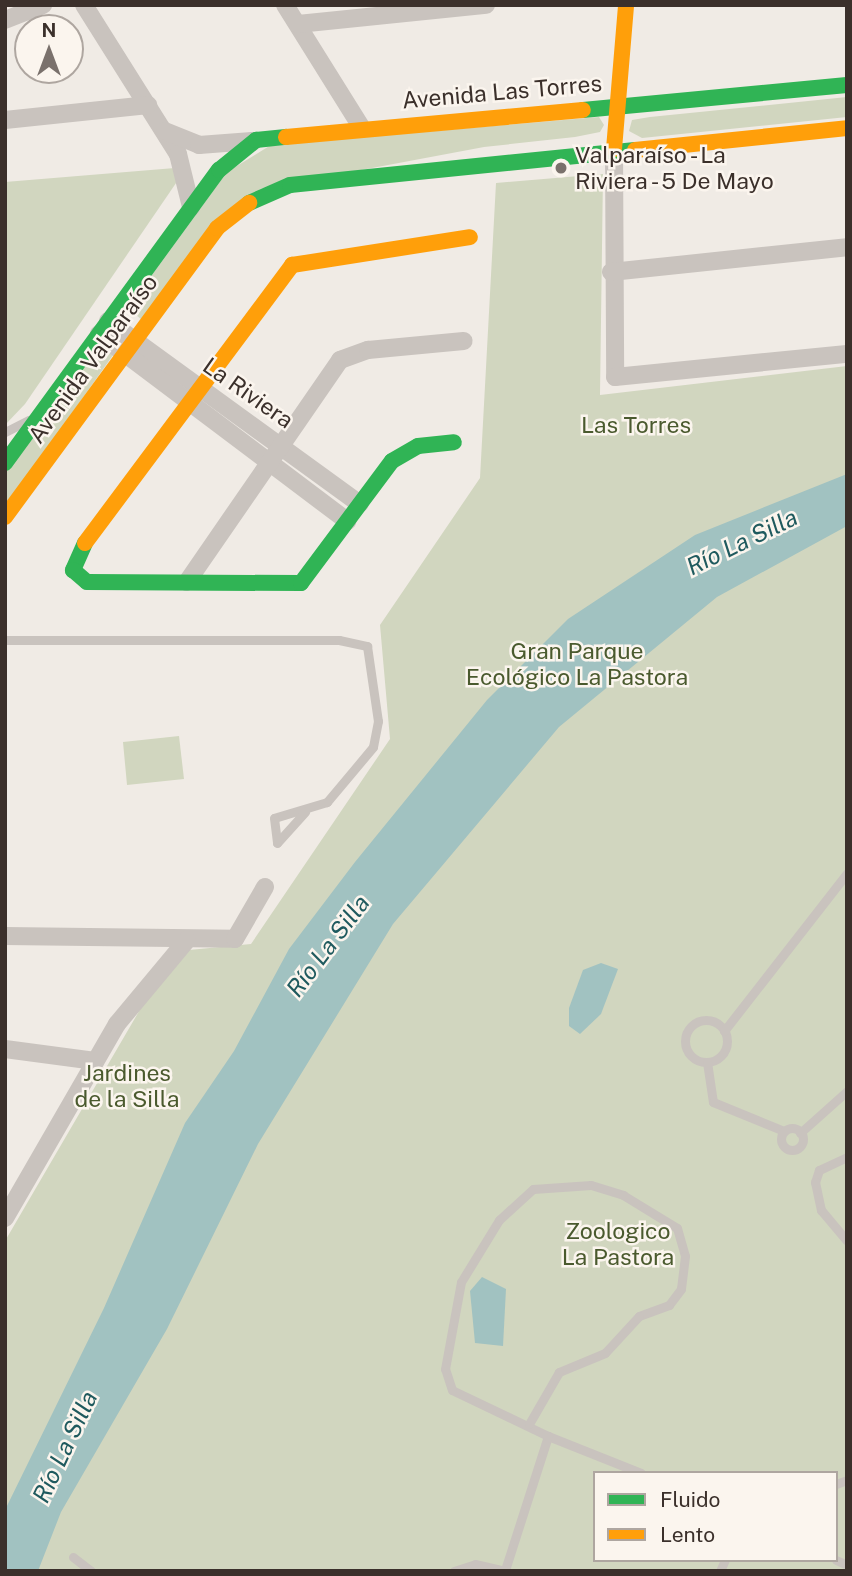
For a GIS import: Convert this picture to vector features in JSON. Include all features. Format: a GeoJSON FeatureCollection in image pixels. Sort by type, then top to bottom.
{"type":"FeatureCollection","features":[{"type":"Feature","properties":{"kind":"main road"},"geometry":{"type":"LineString","coordinates":[[626,5],[614,149],[847,128]]}},
{"type":"Feature","properties":{"kind":"main road","name":"Avenida Las Torres"},"geometry":{"type":"LineString","coordinates":[[256,140],[618,104],[847,85]]}},
{"type":"Feature","properties":{"kind":"main road"},"geometry":{"type":"LineString","coordinates":[[191,207],[219,170],[256,140]]}},
{"type":"Feature","properties":{"kind":"main road","name":"Avenida Valparaíso"},"geometry":{"type":"LineString","coordinates":[[5,517],[217,228],[262,194],[290,185],[614,149]]}},
{"type":"Feature","properties":{"kind":"main road","name":"Avenida Valparaíso"},"geometry":{"type":"LineString","coordinates":[[5,464],[191,207]]}},
{"type":"Feature","properties":{"kind":"main road"},"geometry":{"type":"LineString","coordinates":[[454,442],[404,452],[360,504],[301,583],[87,582],[74,570],[77,554],[292,265],[470,237]]}},
{"type":"Feature","properties":{"kind":"street"},"geometry":{"type":"LineString","coordinates":[[5,20],[43,5]]}},
{"type":"Feature","properties":{"kind":"street"},"geometry":{"type":"LineString","coordinates":[[84,5],[149,105],[186,171],[191,207]]}},
{"type":"Feature","properties":{"kind":"street"},"geometry":{"type":"LineString","coordinates":[[285,5],[362,128]]}},
{"type":"Feature","properties":{"kind":"street"},"geometry":{"type":"LineString","coordinates":[[298,24],[485,5]]}},
{"type":"Feature","properties":{"kind":"street"},"geometry":{"type":"LineString","coordinates":[[5,120],[149,105]]}},
{"type":"Feature","properties":{"kind":"street"},"geometry":{"type":"LineString","coordinates":[[162,129],[199,145],[256,140]]}},
{"type":"Feature","properties":{"kind":"street"},"geometry":{"type":"LineString","coordinates":[[614,149],[611,272],[615,377],[847,354]]}},
{"type":"Feature","properties":{"kind":"street"},"geometry":{"type":"LineString","coordinates":[[611,272],[847,247]]}},
{"type":"Feature","properties":{"kind":"street","name":"La Riviera"},"geometry":{"type":"LineString","coordinates":[[104,328],[200,391],[360,504]]}},
{"type":"Feature","properties":{"kind":"street"},"geometry":{"type":"LineString","coordinates":[[187,582],[340,360],[368,350],[464,341]]}},
{"type":"Feature","properties":{"kind":"street","name":"La Riviera"},"geometry":{"type":"LineString","coordinates":[[130,347],[188,405],[347,521]]}},
{"type":"Feature","properties":{"kind":"street"},"geometry":{"type":"LineString","coordinates":[[5,936],[235,939],[265,887]]}},
{"type":"Feature","properties":{"kind":"street"},"geometry":{"type":"LineString","coordinates":[[5,1218],[95,1061],[138,994],[187,940]]}},
{"type":"Feature","properties":{"kind":"street"},"geometry":{"type":"LineString","coordinates":[[5,1049],[95,1061]]}},
{"type":"Feature","properties":{"kind":"lane"},"geometry":{"type":"LineString","coordinates":[[5,432],[37,419]]}},
{"type":"Feature","properties":{"kind":"lane"},"geometry":{"type":"LineString","coordinates":[[5,640],[339,640],[367,646],[378,721],[373,747],[340,791],[305,812]]}},
{"type":"Feature","properties":{"kind":"lane"},"geometry":{"type":"LineString","coordinates":[[707,1062],[726,1047],[724,1031],[847,873]]}},
{"type":"Feature","properties":{"kind":"lane"},"geometry":{"type":"LineString","coordinates":[[707,1062],[687,1051],[690,1028],[704,1020],[724,1031]]}},
{"type":"Feature","properties":{"kind":"lane"},"geometry":{"type":"LineString","coordinates":[[707,1062],[713,1102],[784,1131],[800,1133],[847,1091]]}},
{"type":"Feature","properties":{"kind":"lane"},"geometry":{"type":"LineString","coordinates":[[784,1131],[781,1143],[791,1150],[802,1144],[800,1133]]}},
{"type":"Feature","properties":{"kind":"lane"},"geometry":{"type":"LineString","coordinates":[[847,1157],[819,1170],[815,1182],[821,1210],[847,1241]]}},
{"type":"Feature","properties":{"kind":"lane"},"geometry":{"type":"LineString","coordinates":[[529,1424],[559,1372],[605,1353],[639,1316],[669,1305],[681,1289],[685,1256],[677,1228],[623,1195],[591,1185],[533,1189],[499,1220],[461,1282],[446,1357],[448,1381],[463,1399],[529,1424],[548,1436],[636,1471]]}},
{"type":"Feature","properties":{"kind":"lane"},"geometry":{"type":"LineString","coordinates":[[454,1571],[475,1564],[505,1570],[548,1436]]}},
{"type":"Feature","properties":{"kind":"lane"},"geometry":{"type":"LineString","coordinates":[[73,1557],[91,1571]]}},
{"type":"Feature","properties":{"kind":"green space"},"geometry":{"type":"Polygon","coordinates":[[[847,97],[847,117],[642,138],[629,131],[632,120],[650,117],[847,97]]]}},
{"type":"Feature","properties":{"kind":"green space"},"geometry":{"type":"Polygon","coordinates":[[[599,117],[604,125],[600,132],[484,147],[260,189],[142,320],[128,308],[227,172],[271,145],[599,117]]]}},
{"type":"Feature","properties":{"kind":"green space"},"geometry":{"type":"Polygon","coordinates":[[[187,167],[25,404],[5,425],[5,182],[187,167]]]}},
{"type":"Feature","properties":{"kind":"green space"},"geometry":{"type":"Polygon","coordinates":[[[603,174],[600,395],[847,366],[847,1571],[5,1571],[5,1241],[145,1001],[189,950],[251,944],[390,739],[380,625],[480,478],[496,183],[603,174]]]}},
{"type":"Feature","properties":{"kind":"green space"},"geometry":{"type":"Polygon","coordinates":[[[102,343],[118,348],[5,508],[5,471],[102,343]]]}},
{"type":"Feature","properties":{"kind":"green space"},"geometry":{"type":"Polygon","coordinates":[[[179,736],[184,779],[127,785],[123,742],[179,736]]]}},
{"type":"Feature","properties":{"kind":"water","name":"Río La Silla"},"geometry":{"type":"Polygon","coordinates":[[[847,474],[847,526],[717,597],[559,727],[393,924],[258,1144],[167,1329],[61,1512],[38,1571],[5,1571],[5,1510],[104,1308],[185,1123],[234,1051],[289,949],[355,862],[487,700],[568,619],[695,535],[847,474]]]}},
{"type":"Feature","properties":{"kind":"water"},"geometry":{"type":"Polygon","coordinates":[[[601,963],[618,969],[601,1014],[580,1034],[569,1026],[569,1008],[583,970],[601,963]]]}},
{"type":"Feature","properties":{"kind":"water"},"geometry":{"type":"Polygon","coordinates":[[[482,1277],[506,1289],[503,1346],[475,1343],[470,1291],[482,1277]]]}},
{"type":"Feature","properties":{"kind":"traffic: fast"},"geometry":{"type":"LineString","coordinates":[[583,110],[847,85]]}},
{"type":"Feature","properties":{"kind":"traffic: fast"},"geometry":{"type":"LineString","coordinates":[[5,463],[219,170],[256,140],[286,137]]}},
{"type":"Feature","properties":{"kind":"traffic: fast"},"geometry":{"type":"LineString","coordinates":[[249,203],[290,185],[635,150]]}},
{"type":"Feature","properties":{"kind":"traffic: fast"},"geometry":{"type":"LineString","coordinates":[[85,543],[73,570],[87,582],[301,583],[392,461],[418,446],[454,442]]}},
{"type":"Feature","properties":{"kind":"traffic: slow"},"geometry":{"type":"LineString","coordinates":[[614,149],[626,5]]}},
{"type":"Feature","properties":{"kind":"traffic: slow"},"geometry":{"type":"LineString","coordinates":[[286,137],[583,110]]}},
{"type":"Feature","properties":{"kind":"traffic: slow"},"geometry":{"type":"LineString","coordinates":[[635,150],[847,128]]}},
{"type":"Feature","properties":{"kind":"traffic: slow"},"geometry":{"type":"LineString","coordinates":[[5,517],[217,228],[249,203]]}},
{"type":"Feature","properties":{"kind":"traffic: slow"},"geometry":{"type":"LineString","coordinates":[[85,543],[292,265],[470,237]]}},
{"type":"Feature","properties":{"kind":"place","name":"Valparaíso - La Riviera - 5 De Mayo"},"geometry":{"type":"Point","coordinates":[561,168]}},
{"type":"Feature","properties":{"kind":"park label","name":"Las Torres"},"geometry":{"type":"Point","coordinates":[636,425]}},
{"type":"Feature","properties":{"kind":"park label","name":"Gran Parque Ecológico La Pastora"},"geometry":{"type":"Point","coordinates":[577,664]}},
{"type":"Feature","properties":{"kind":"park label","name":"Jardines de la Silla"},"geometry":{"type":"Point","coordinates":[127,1086]}},
{"type":"Feature","properties":{"kind":"park label","name":"Zoologico La Pastora"},"geometry":{"type":"Point","coordinates":[618,1244]}}]}
